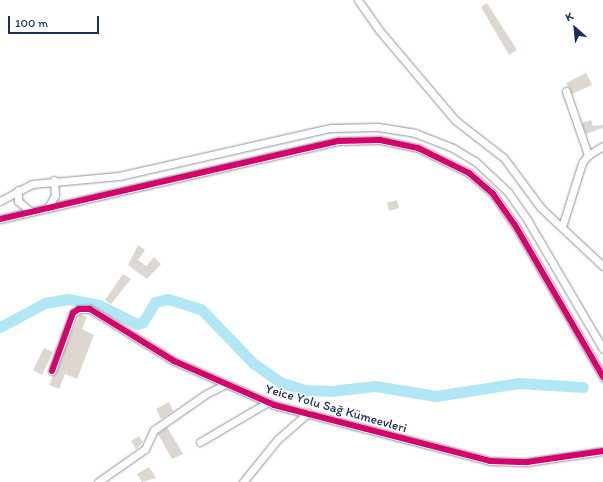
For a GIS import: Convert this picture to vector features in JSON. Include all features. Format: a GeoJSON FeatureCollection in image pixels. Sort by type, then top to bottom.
{"type":"FeatureCollection","features":[{"type":"Feature","properties":{"kind":"street"},"geometry":{"type":"LineString","coordinates":[[358,0],[376,26],[455,120],[504,158],[541,208],[603,266]]}},
{"type":"Feature","properties":{"kind":"street"},"geometry":{"type":"LineString","coordinates":[[566,91],[588,155]]}},
{"type":"Feature","properties":{"kind":"street"},"geometry":{"type":"LineString","coordinates":[[0,201],[18,190],[54,180],[76,182],[118,176],[348,126],[391,129],[426,136],[475,161],[508,192],[528,220],[603,349]]}},
{"type":"Feature","properties":{"kind":"street"},"geometry":{"type":"LineString","coordinates":[[0,219],[338,142],[380,140],[418,148],[468,173],[493,194],[515,225],[603,377]]}},
{"type":"Feature","properties":{"kind":"street"},"geometry":{"type":"LineString","coordinates":[[562,227],[576,178],[588,155],[603,146]]}},
{"type":"Feature","properties":{"kind":"street"},"geometry":{"type":"LineString","coordinates":[[48,208],[55,195],[54,180]]}},
{"type":"Feature","properties":{"kind":"street"},"geometry":{"type":"LineString","coordinates":[[18,190],[18,201],[31,212]]}},
{"type":"Feature","properties":{"kind":"street","name":"Yeice Yolu Sağ Kümeevleri"},"geometry":{"type":"LineString","coordinates":[[52,371],[71,316],[83,308],[114,321],[174,361],[268,402],[490,461],[527,462],[603,451]]}},
{"type":"Feature","properties":{"kind":"street"},"geometry":{"type":"LineString","coordinates":[[98,482],[145,449],[154,430],[206,394],[226,384]]}},
{"type":"Feature","properties":{"kind":"street"},"geometry":{"type":"LineString","coordinates":[[200,442],[268,402]]}},
{"type":"Feature","properties":{"kind":"street"},"geometry":{"type":"LineString","coordinates":[[243,482],[278,440],[308,413]]}},
{"type":"Feature","properties":{"kind":"building"},"geometry":{"type":"Polygon","coordinates":[[[487,3],[517,50],[509,55],[481,7],[487,3]]]}},
{"type":"Feature","properties":{"kind":"building"},"geometry":{"type":"Polygon","coordinates":[[[586,73],[592,85],[572,94],[566,83],[586,73]]]}},
{"type":"Feature","properties":{"kind":"building"},"geometry":{"type":"Polygon","coordinates":[[[591,120],[593,126],[603,125],[603,128],[586,134],[582,123],[591,120]]]}},
{"type":"Feature","properties":{"kind":"building"},"geometry":{"type":"Polygon","coordinates":[[[397,200],[399,208],[389,211],[387,203],[397,200]]]}},
{"type":"Feature","properties":{"kind":"building"},"geometry":{"type":"Polygon","coordinates":[[[138,245],[145,250],[138,260],[146,266],[154,257],[161,264],[147,279],[128,265],[138,245]]]}},
{"type":"Feature","properties":{"kind":"building"},"geometry":{"type":"Polygon","coordinates":[[[123,274],[131,279],[111,304],[105,300],[123,274]]]}},
{"type":"Feature","properties":{"kind":"building"},"geometry":{"type":"Polygon","coordinates":[[[80,314],[87,317],[82,329],[94,335],[77,379],[65,374],[59,389],[49,385],[80,314]]]}},
{"type":"Feature","properties":{"kind":"building"},"geometry":{"type":"Polygon","coordinates":[[[44,348],[53,352],[42,375],[33,370],[44,348]]]}},
{"type":"Feature","properties":{"kind":"building"},"geometry":{"type":"Polygon","coordinates":[[[169,402],[173,411],[161,419],[156,409],[169,402]]]}},
{"type":"Feature","properties":{"kind":"building"},"geometry":{"type":"Polygon","coordinates":[[[167,427],[183,454],[172,459],[158,434],[167,427]]]}},
{"type":"Feature","properties":{"kind":"building"},"geometry":{"type":"Polygon","coordinates":[[[139,436],[143,442],[136,449],[131,441],[139,436]]]}},
{"type":"Feature","properties":{"kind":"building"},"geometry":{"type":"Polygon","coordinates":[[[149,467],[156,478],[142,482],[137,474],[149,467]]]}},
{"type":"Feature","properties":{"kind":"waterway"},"geometry":{"type":"LineString","coordinates":[[0,327],[45,303],[68,299],[99,305],[137,324],[143,322],[155,302],[168,299],[201,309],[253,363],[280,382],[305,390],[331,391],[375,386],[436,396],[519,383],[583,387]]}},
{"type":"Feature","properties":{"kind":"cycle path"},"geometry":{"type":"LineString","coordinates":[[0,219],[339,141],[380,140],[418,148],[469,173],[493,194],[515,225],[603,377]]}},
{"type":"Feature","properties":{"kind":"cycle path"},"geometry":{"type":"LineString","coordinates":[[52,371],[73,313],[79,309],[90,309],[174,361],[274,405],[490,461],[527,462],[603,451]]}}]}
